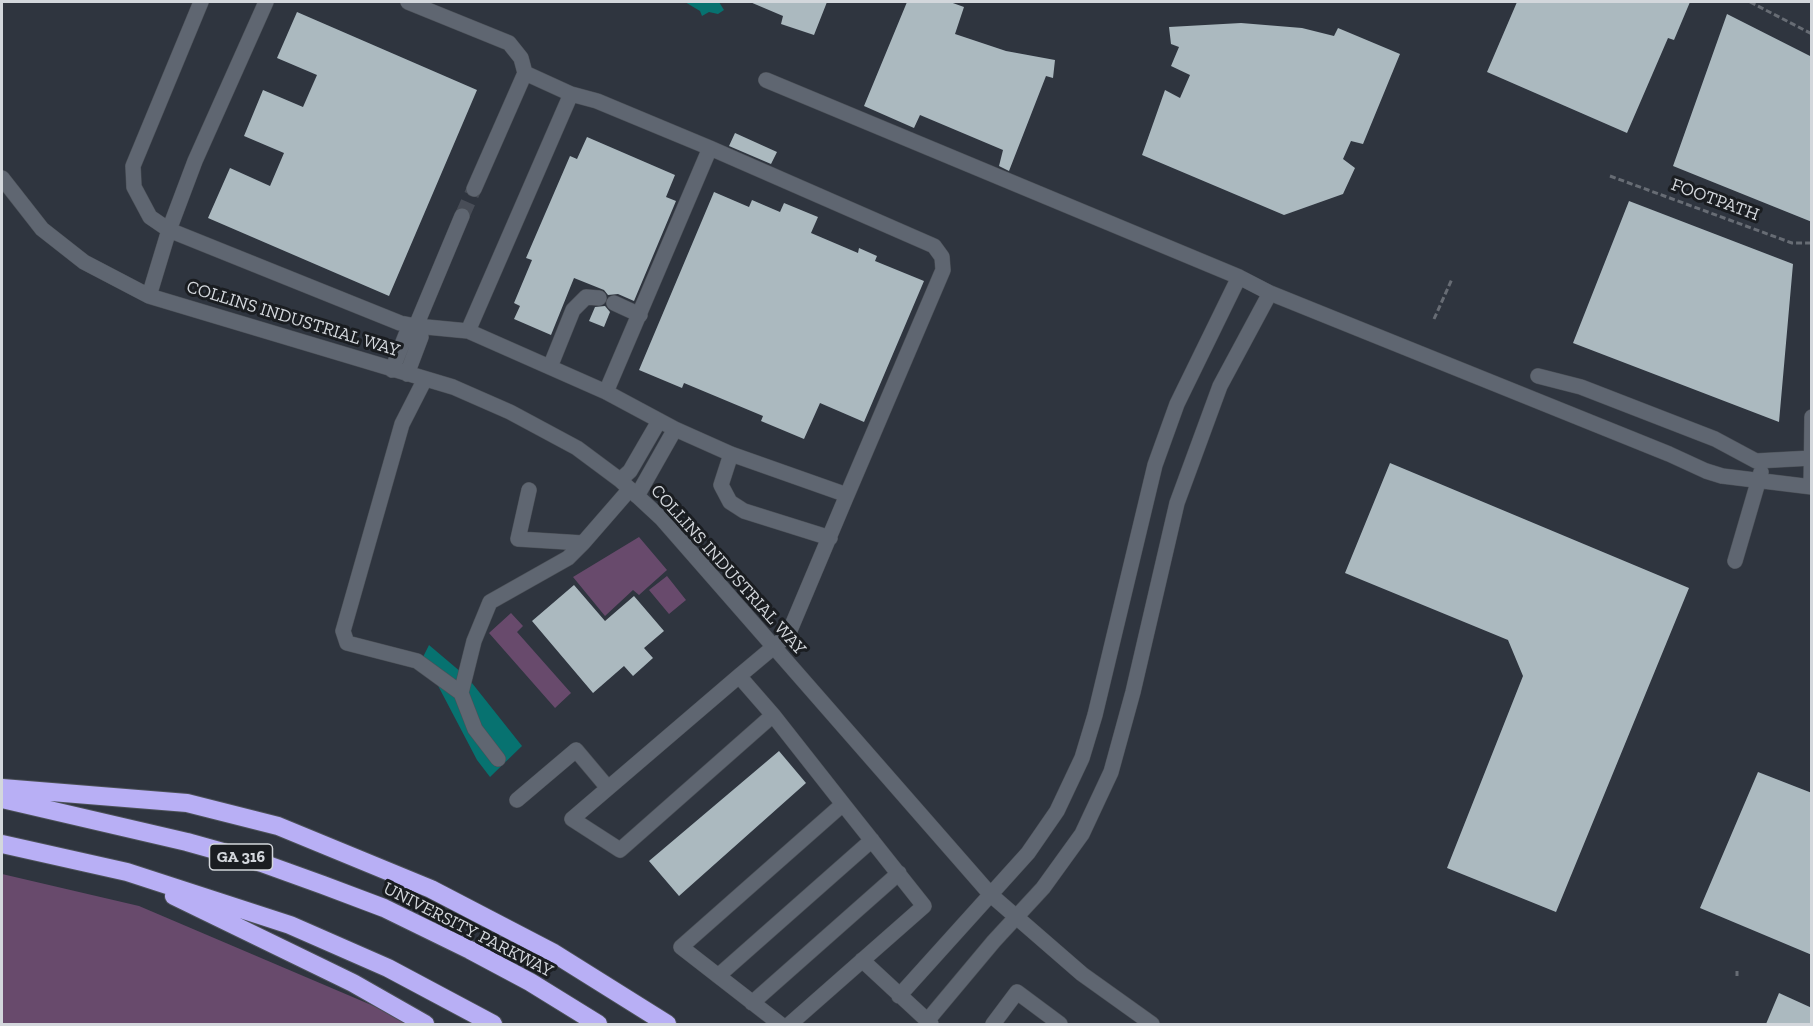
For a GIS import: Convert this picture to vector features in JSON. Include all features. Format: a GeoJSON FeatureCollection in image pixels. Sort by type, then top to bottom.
{"type":"FeatureCollection","features":[{"type":"Feature","properties":{"kind":"highway"},"geometry":{"type":"LineString","coordinates":[[2,788],[187,803],[278,826],[431,889],[552,952],[667,1024]]}},
{"type":"Feature","properties":{"kind":"highway","name":"UNIVERSITY PARKWAY"},"geometry":{"type":"LineString","coordinates":[[2,799],[187,842],[262,863],[384,908],[530,982],[598,1024]]}},
{"type":"Feature","properties":{"kind":"highway","name":"GA 316"},"geometry":{"type":"LineString","coordinates":[[2,844],[127,872],[290,925],[388,969],[494,1024]]}},
{"type":"Feature","properties":{"kind":"highway"},"geometry":{"type":"LineString","coordinates":[[127,872],[353,983],[425,1024]]}},
{"type":"Feature","properties":{"kind":"street"},"geometry":{"type":"LineString","coordinates":[[201,2],[133,166],[134,187],[150,217],[169,230],[400,322],[416,326],[468,331],[606,392],[675,429],[731,454],[847,495]]}},
{"type":"Feature","properties":{"kind":"street"},"geometry":{"type":"LineString","coordinates":[[149,296],[169,230],[195,161],[266,2]]}},
{"type":"Feature","properties":{"kind":"street"},"geometry":{"type":"LineString","coordinates":[[408,2],[509,43],[521,58],[525,73],[474,189]]}},
{"type":"Feature","properties":{"kind":"street"},"geometry":{"type":"LineString","coordinates":[[525,73],[571,94],[597,101],[710,148],[934,246],[942,257],[943,270],[788,635],[572,819],[620,850],[773,715]]}},
{"type":"Feature","properties":{"kind":"street"},"geometry":{"type":"LineString","coordinates":[[766,80],[1239,277],[1270,293],[1706,471],[1811,487],[1812,417]]}},
{"type":"Feature","properties":{"kind":"street"},"geometry":{"type":"LineString","coordinates":[[468,331],[571,94]]}},
{"type":"Feature","properties":{"kind":"street"},"geometry":{"type":"LineString","coordinates":[[606,392],[710,148]]}},
{"type":"Feature","properties":{"kind":"street","name":"COLLINS INDUSTRIAL WAY"},"geometry":{"type":"LineString","coordinates":[[2,178],[42,229],[84,262],[149,296],[453,387],[510,412],[577,448],[629,489],[662,519],[772,648],[991,895],[1082,974],[1152,1024]]}},
{"type":"Feature","properties":{"kind":"street"},"geometry":{"type":"LineString","coordinates":[[392,370],[407,332],[416,326],[462,216]]}},
{"type":"Feature","properties":{"kind":"street"},"geometry":{"type":"LineString","coordinates":[[899,996],[1028,853],[1057,811],[1082,758],[1099,699],[1155,465],[1176,404],[1239,277]]}},
{"type":"Feature","properties":{"kind":"street"},"geometry":{"type":"LineString","coordinates":[[862,960],[929,1023],[1014,917],[1042,888],[1082,834],[1111,772],[1177,503],[1220,386],[1270,293]]}},
{"type":"Feature","properties":{"kind":"street"},"geometry":{"type":"LineString","coordinates":[[550,367],[573,310],[586,297],[599,298]]}},
{"type":"Feature","properties":{"kind":"street"},"geometry":{"type":"LineString","coordinates":[[614,303],[640,315]]}},
{"type":"Feature","properties":{"kind":"street"},"geometry":{"type":"LineString","coordinates":[[407,374],[421,337],[416,326]]}},
{"type":"Feature","properties":{"kind":"street"},"geometry":{"type":"LineString","coordinates":[[1538,376],[1606,396],[1715,439],[1756,461],[1811,458]]}},
{"type":"Feature","properties":{"kind":"street"},"geometry":{"type":"LineString","coordinates":[[425,380],[402,424],[343,631],[347,643],[417,661],[461,693],[475,729],[498,759]]}},
{"type":"Feature","properties":{"kind":"street"},"geometry":{"type":"LineString","coordinates":[[629,489],[630,471],[659,421]]}},
{"type":"Feature","properties":{"kind":"street"},"geometry":{"type":"LineString","coordinates":[[461,693],[474,641],[490,602],[568,558],[629,489],[675,429]]}},
{"type":"Feature","properties":{"kind":"street"},"geometry":{"type":"LineString","coordinates":[[731,454],[721,485],[730,502],[744,511],[830,538]]}},
{"type":"Feature","properties":{"kind":"street"},"geometry":{"type":"LineString","coordinates":[[1735,561],[1761,481],[1763,460]]}},
{"type":"Feature","properties":{"kind":"street"},"geometry":{"type":"LineString","coordinates":[[529,490],[518,539],[583,543]]}},
{"type":"Feature","properties":{"kind":"street"},"geometry":{"type":"LineString","coordinates":[[739,676],[773,715],[924,906],[790,1024]]}},
{"type":"Feature","properties":{"kind":"street"},"geometry":{"type":"LineString","coordinates":[[517,800],[576,750],[608,788]]}},
{"type":"Feature","properties":{"kind":"street"},"geometry":{"type":"LineString","coordinates":[[780,1024],[681,947],[843,804]]}},
{"type":"Feature","properties":{"kind":"street"},"geometry":{"type":"LineString","coordinates":[[718,976],[872,840]]}},
{"type":"Feature","properties":{"kind":"street"},"geometry":{"type":"LineString","coordinates":[[752,1003],[899,873]]}},
{"type":"Feature","properties":{"kind":"street"},"geometry":{"type":"LineString","coordinates":[[993,1024],[1017,992],[1053,1022]]}},
{"type":"Feature","properties":{"kind":"path"},"geometry":{"type":"LineString","coordinates":[[1750,2],[1812,34]]}},
{"type":"Feature","properties":{"kind":"path","name":"FOOTPATH"},"geometry":{"type":"LineString","coordinates":[[1610,177],[1792,243],[1812,243]]}},
{"type":"Feature","properties":{"kind":"path"},"geometry":{"type":"LineString","coordinates":[[1434,319],[1452,279]]}},
{"type":"Feature","properties":{"kind":"shaded area"},"geometry":{"type":"Polygon","coordinates":[[[685,2],[719,2],[724,10],[718,14],[709,12],[702,16],[700,11],[685,2]]]}},
{"type":"Feature","properties":{"kind":"shaded area"},"geometry":{"type":"Polygon","coordinates":[[[639,537],[667,570],[639,595],[633,590],[605,616],[573,577],[639,537]]]}},
{"type":"Feature","properties":{"kind":"shaded area"},"geometry":{"type":"Polygon","coordinates":[[[667,576],[686,600],[669,614],[649,590],[667,576]]]}},
{"type":"Feature","properties":{"kind":"shaded area"},"geometry":{"type":"Polygon","coordinates":[[[511,613],[523,626],[517,632],[571,693],[555,708],[489,633],[511,613]]]}},
{"type":"Feature","properties":{"kind":"shaded area"},"geometry":{"type":"Polygon","coordinates":[[[429,645],[468,678],[522,746],[490,777],[477,760],[423,657],[429,645]]]}},
{"type":"Feature","properties":{"kind":"shaded area"},"geometry":{"type":"Polygon","coordinates":[[[2,874],[139,906],[416,1024],[2,1024],[2,874]]]}},
{"type":"Feature","properties":{"kind":"building"},"geometry":{"type":"Polygon","coordinates":[[[750,2],[827,2],[814,35],[781,24],[783,16],[750,2]]]}},
{"type":"Feature","properties":{"kind":"building"},"geometry":{"type":"Polygon","coordinates":[[[907,2],[950,2],[964,7],[955,34],[1006,51],[1055,60],[1053,78],[1046,76],[1009,171],[999,166],[1003,150],[920,115],[914,128],[864,106],[907,2]]]}},
{"type":"Feature","properties":{"kind":"building"},"geometry":{"type":"Polygon","coordinates":[[[1517,2],[1690,2],[1674,40],[1668,38],[1627,133],[1487,72],[1517,2]]]}},
{"type":"Feature","properties":{"kind":"building"},"geometry":{"type":"Polygon","coordinates":[[[297,12],[477,90],[389,296],[208,218],[230,168],[270,186],[284,153],[244,136],[263,90],[303,107],[317,75],[277,58],[297,12]]]}},
{"type":"Feature","properties":{"kind":"building"},"geometry":{"type":"Polygon","coordinates":[[[1727,14],[1812,57],[1812,222],[1673,166],[1727,14]]]}},
{"type":"Feature","properties":{"kind":"building"},"geometry":{"type":"Polygon","coordinates":[[[1241,23],[1302,28],[1334,36],[1338,28],[1400,54],[1363,144],[1351,141],[1343,159],[1355,168],[1343,194],[1284,215],[1142,155],[1165,90],[1180,98],[1190,75],[1171,66],[1179,47],[1171,44],[1169,27],[1241,23]]]}},
{"type":"Feature","properties":{"kind":"building"},"geometry":{"type":"Polygon","coordinates":[[[735,133],[777,152],[771,164],[729,146],[735,133]]]}},
{"type":"Feature","properties":{"kind":"building"},"geometry":{"type":"Polygon","coordinates":[[[587,137],[675,175],[666,197],[676,201],[634,301],[618,294],[608,295],[604,290],[574,278],[551,335],[514,319],[520,306],[514,303],[532,260],[526,258],[570,156],[577,159],[587,137]]]}},
{"type":"Feature","properties":{"kind":"building"},"geometry":{"type":"Polygon","coordinates":[[[714,192],[749,207],[752,200],[780,212],[784,203],[818,217],[811,233],[858,253],[859,248],[877,256],[875,261],[924,281],[864,422],[820,403],[804,439],[761,421],[763,416],[684,383],[682,388],[639,370],[714,192]]]}},
{"type":"Feature","properties":{"kind":"building"},"geometry":{"type":"Polygon","coordinates":[[[1629,201],[1793,264],[1779,422],[1573,343],[1629,201]]]}},
{"type":"Feature","properties":{"kind":"building"},"geometry":{"type":"Polygon","coordinates":[[[605,306],[610,312],[604,327],[589,321],[595,307],[605,306]]]}},
{"type":"Feature","properties":{"kind":"building"},"geometry":{"type":"Polygon","coordinates":[[[1390,463],[1689,588],[1556,912],[1447,868],[1523,676],[1508,640],[1345,573],[1390,463]]]}},
{"type":"Feature","properties":{"kind":"building"},"geometry":{"type":"Polygon","coordinates":[[[574,585],[605,621],[634,596],[664,631],[644,648],[653,658],[633,676],[624,666],[593,693],[532,621],[574,585]]]}},
{"type":"Feature","properties":{"kind":"building"},"geometry":{"type":"Polygon","coordinates":[[[779,751],[806,783],[679,896],[649,861],[779,751]]]}},
{"type":"Feature","properties":{"kind":"building"},"geometry":{"type":"Polygon","coordinates":[[[1758,772],[1812,793],[1812,955],[1700,908],[1758,772]]]}},
{"type":"Feature","properties":{"kind":"building"},"geometry":{"type":"Polygon","coordinates":[[[1779,993],[1812,1008],[1812,1024],[1766,1024],[1779,993]]]}},
{"type":"Feature","properties":{"kind":"tunnel"},"geometry":{"type":"LineString","coordinates":[[462,216],[474,189]]}}]}
